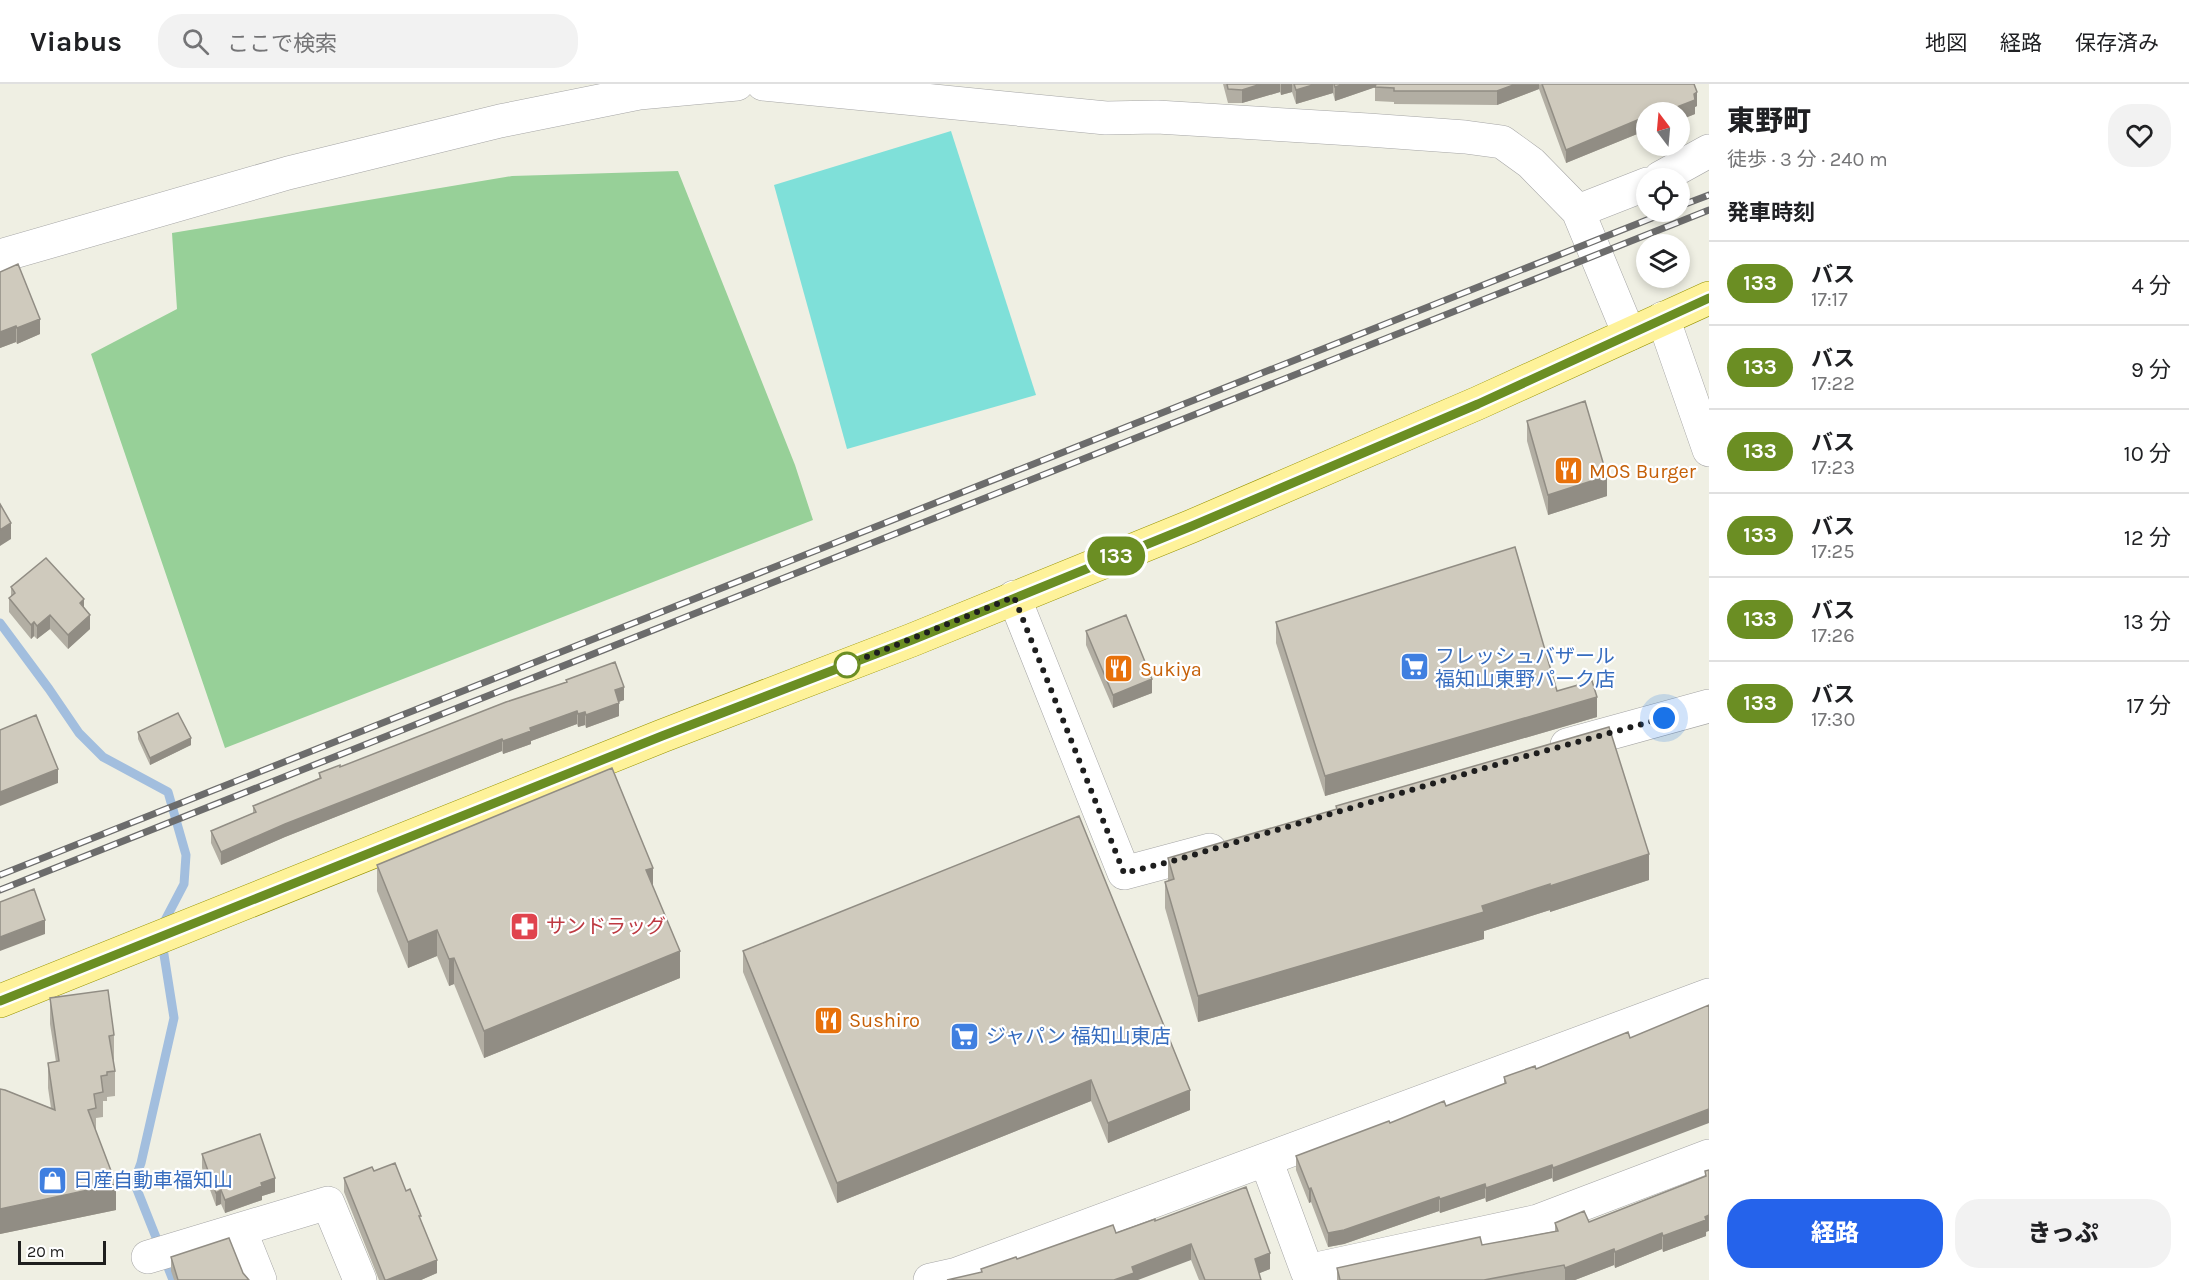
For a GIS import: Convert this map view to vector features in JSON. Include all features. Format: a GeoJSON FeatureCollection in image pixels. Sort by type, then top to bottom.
{"type":"FeatureCollection","features":[{"type":"Feature","properties":{"kind":"main road"},"geometry":{"type":"LineString","coordinates":[[0,1001],[662,736],[912,640],[1192,526],[1478,404],[1709,298]]}},
{"type":"Feature","properties":{"kind":"street"},"geometry":{"type":"LineString","coordinates":[[0,256],[288,173],[500,121],[639,93],[737,84]]}},
{"type":"Feature","properties":{"kind":"street"},"geometry":{"type":"LineString","coordinates":[[763,84],[1106,118],[1157,117],[1454,136],[1502,142],[1532,163],[1578,211],[1629,334]]}},
{"type":"Feature","properties":{"kind":"street"},"geometry":{"type":"LineString","coordinates":[[1678,168],[1709,151]]}},
{"type":"Feature","properties":{"kind":"street"},"geometry":{"type":"LineString","coordinates":[[1578,211],[1636,188]]}},
{"type":"Feature","properties":{"kind":"street"},"geometry":{"type":"LineString","coordinates":[[1663,318],[1709,450]]}},
{"type":"Feature","properties":{"kind":"street"},"geometry":{"type":"LineString","coordinates":[[1014,597],[1124,873],[1242,841]]}},
{"type":"Feature","properties":{"kind":"street"},"geometry":{"type":"LineString","coordinates":[[1539,753],[1709,706]]}},
{"type":"Feature","properties":{"kind":"street"},"geometry":{"type":"LineString","coordinates":[[930,1280],[957,1274],[1709,995]]}},
{"type":"Feature","properties":{"kind":"street"},"geometry":{"type":"LineString","coordinates":[[1266,1160],[1307,1271],[1538,1221],[1709,1156]]}},
{"type":"Feature","properties":{"kind":"street"},"geometry":{"type":"LineString","coordinates":[[148,1257],[328,1203],[360,1280]]}},
{"type":"Feature","properties":{"kind":"street"},"geometry":{"type":"LineString","coordinates":[[240,1230],[260,1280]]}},
{"type":"Feature","properties":{"kind":"green space"},"geometry":{"type":"Polygon","coordinates":[[[678,171],[795,465],[813,520],[225,748],[91,354],[177,309],[172,233],[512,176],[678,171]]]}},
{"type":"Feature","properties":{"kind":"shaded area"},"geometry":{"type":"Polygon","coordinates":[[[951,131],[1036,395],[847,449],[774,185],[951,131]]]}},
{"type":"Feature","properties":{"kind":"building"},"geometry":{"type":"Polygon","coordinates":[[[1227,84],[1261,84],[1242,90],[1228,89],[1227,84]]]}},
{"type":"Feature","properties":{"kind":"building"},"geometry":{"type":"Polygon","coordinates":[[[1294,84],[1316,84],[1296,90],[1294,84]]]}},
{"type":"Feature","properties":{"kind":"building"},"geometry":{"type":"Polygon","coordinates":[[[1376,84],[1516,84],[1497,91],[1394,91],[1394,88],[1375,87],[1376,84]]]}},
{"type":"Feature","properties":{"kind":"building"},"geometry":{"type":"Polygon","coordinates":[[[1542,84],[1694,84],[1697,92],[1694,94],[1695,100],[1690,102],[1636,102],[1636,121],[1566,150],[1542,84]]]}},
{"type":"Feature","properties":{"kind":"building"},"geometry":{"type":"Polygon","coordinates":[[[18,264],[40,319],[0,332],[0,272],[18,264]]]}},
{"type":"Feature","properties":{"kind":"building","name":"MOS Burger"},"geometry":{"type":"Polygon","coordinates":[[[1585,401],[1607,476],[1548,495],[1527,421],[1585,401]]]}},
{"type":"Feature","properties":{"kind":"building"},"geometry":{"type":"Polygon","coordinates":[[[0,504],[11,523],[0,530],[0,504]]]}},
{"type":"Feature","properties":{"kind":"building","name":"フレッシュバザール 福知山東野パーク店"},"geometry":{"type":"Polygon","coordinates":[[[1515,547],[1557,691],[1592,681],[1597,697],[1325,776],[1276,622],[1515,547]]]}},
{"type":"Feature","properties":{"kind":"building"},"geometry":{"type":"Polygon","coordinates":[[[46,558],[84,599],[80,603],[90,615],[68,635],[50,615],[37,626],[34,622],[31,625],[9,598],[15,593],[11,587],[46,558]]]}},
{"type":"Feature","properties":{"kind":"building","name":"Sukiya"},"geometry":{"type":"Polygon","coordinates":[[[1126,615],[1152,679],[1113,695],[1086,631],[1126,615]]]}},
{"type":"Feature","properties":{"kind":"building"},"geometry":{"type":"Polygon","coordinates":[[[615,662],[624,687],[615,690],[619,703],[586,715],[585,712],[578,714],[577,711],[530,728],[531,731],[503,741],[502,739],[285,824],[221,852],[211,831],[256,812],[253,806],[321,778],[319,773],[340,765],[340,767],[506,702],[567,682],[566,680],[615,662]]]}},
{"type":"Feature","properties":{"kind":"building"},"geometry":{"type":"Polygon","coordinates":[[[178,713],[191,738],[150,758],[138,732],[178,713]]]}},
{"type":"Feature","properties":{"kind":"building"},"geometry":{"type":"Polygon","coordinates":[[[36,715],[58,769],[0,792],[0,730],[36,715]]]}},
{"type":"Feature","properties":{"kind":"building"},"geometry":{"type":"Polygon","coordinates":[[[1609,727],[1649,854],[1482,906],[1484,912],[1198,996],[1165,882],[1174,879],[1168,858],[1337,809],[1336,806],[1609,727]]]}},
{"type":"Feature","properties":{"kind":"building","name":"サンドラッグ"},"geometry":{"type":"Polygon","coordinates":[[[612,768],[653,868],[646,870],[680,951],[484,1031],[454,958],[449,959],[437,930],[408,942],[377,865],[612,768]]]}},
{"type":"Feature","properties":{"kind":"building","name":"ジャパン 福知山東店"},"geometry":{"type":"Polygon","coordinates":[[[1079,816],[1190,1090],[1108,1123],[1091,1080],[837,1183],[743,951],[1079,816]]]}},
{"type":"Feature","properties":{"kind":"building"},"geometry":{"type":"Polygon","coordinates":[[[34,889],[45,920],[0,937],[0,902],[34,889]]]}},
{"type":"Feature","properties":{"kind":"building"},"geometry":{"type":"Polygon","coordinates":[[[108,990],[114,1035],[109,1036],[115,1071],[101,1076],[103,1092],[94,1094],[96,1108],[88,1110],[116,1184],[0,1209],[0,1089],[55,1110],[48,1063],[59,1061],[50,998],[108,990]]]}},
{"type":"Feature","properties":{"kind":"building"},"geometry":{"type":"Polygon","coordinates":[[[1709,1005],[1709,1109],[1553,1168],[1552,1165],[1486,1188],[1485,1184],[1440,1199],[1439,1197],[1344,1230],[1328,1233],[1296,1156],[1389,1121],[1390,1123],[1444,1101],[1446,1106],[1506,1083],[1504,1077],[1535,1066],[1536,1069],[1628,1032],[1630,1038],[1709,1005]]]}},
{"type":"Feature","properties":{"kind":"building"},"geometry":{"type":"Polygon","coordinates":[[[260,1134],[275,1178],[261,1183],[262,1186],[225,1200],[221,1190],[216,1193],[202,1154],[260,1134]]]}},
{"type":"Feature","properties":{"kind":"building"},"geometry":{"type":"Polygon","coordinates":[[[395,1163],[406,1191],[410,1189],[437,1260],[385,1280],[344,1178],[372,1167],[374,1171],[395,1163]]]}},
{"type":"Feature","properties":{"kind":"building"},"geometry":{"type":"Polygon","coordinates":[[[1709,1170],[1709,1215],[1705,1217],[1706,1220],[1663,1236],[1662,1233],[1615,1252],[1614,1249],[1565,1268],[1564,1265],[1484,1280],[1340,1280],[1337,1268],[1480,1237],[1482,1245],[1558,1231],[1555,1223],[1584,1211],[1589,1222],[1706,1176],[1705,1171],[1709,1170]]]}},
{"type":"Feature","properties":{"kind":"building"},"geometry":{"type":"Polygon","coordinates":[[[1246,1187],[1270,1253],[1255,1259],[1261,1280],[1205,1280],[1191,1244],[1132,1267],[1134,1273],[1114,1280],[947,1280],[982,1272],[981,1269],[1016,1257],[1017,1259],[1113,1225],[1116,1233],[1155,1219],[1155,1221],[1246,1187]]]}},
{"type":"Feature","properties":{"kind":"building"},"geometry":{"type":"Polygon","coordinates":[[[229,1238],[243,1273],[249,1280],[178,1280],[171,1257],[229,1238]]]}},
{"type":"Feature","properties":{"kind":"waterway"},"geometry":{"type":"LineString","coordinates":[[0,623],[79,733],[103,757],[168,792],[186,855],[184,884],[162,926]]}},
{"type":"Feature","properties":{"kind":"waterway"},"geometry":{"type":"LineString","coordinates":[[162,942],[174,1018],[141,1163],[134,1182],[173,1280]]}},
{"type":"Feature","properties":{"kind":"railway"},"geometry":{"type":"LineString","coordinates":[[1690,202],[1709,195]]}},
{"type":"Feature","properties":{"kind":"railway"},"geometry":{"type":"LineString","coordinates":[[0,890],[1709,210]]}},
{"type":"Feature","properties":{"kind":"railway"},"geometry":{"type":"LineString","coordinates":[[0,875],[1642,222]]}},
{"type":"Feature","properties":{"kind":"bus line","name":"133"},"geometry":{"type":"LineString","coordinates":[[0,1001],[662,736],[912,640],[1192,526],[1478,404],[1709,298]]}},
{"type":"Feature","properties":{"kind":"place","name":"MOS Burger"},"geometry":{"type":"Point","coordinates":[1568,471]}},
{"type":"Feature","properties":{"kind":"place","name":"フレッシュバザール 福知山東野パーク店"},"geometry":{"type":"Point","coordinates":[1414,667]}},
{"type":"Feature","properties":{"kind":"place","name":"Sukiya"},"geometry":{"type":"Point","coordinates":[1119,669]}},
{"type":"Feature","properties":{"kind":"place","name":"サンドラッグ"},"geometry":{"type":"Point","coordinates":[525,926]}},
{"type":"Feature","properties":{"kind":"place","name":"Sushiro"},"geometry":{"type":"Point","coordinates":[828,1020]}},
{"type":"Feature","properties":{"kind":"place","name":"ジャパン 福知山東店"},"geometry":{"type":"Point","coordinates":[965,1036]}},
{"type":"Feature","properties":{"kind":"place","name":"日産自動車福知山"},"geometry":{"type":"Point","coordinates":[52,1180]}},
{"type":"Feature","properties":{"kind":"route"},"geometry":{"type":"LineString","coordinates":[[847,665],[1014,597],[1124,873],[1173,861],[1505,762],[1664,718]]}}]}
